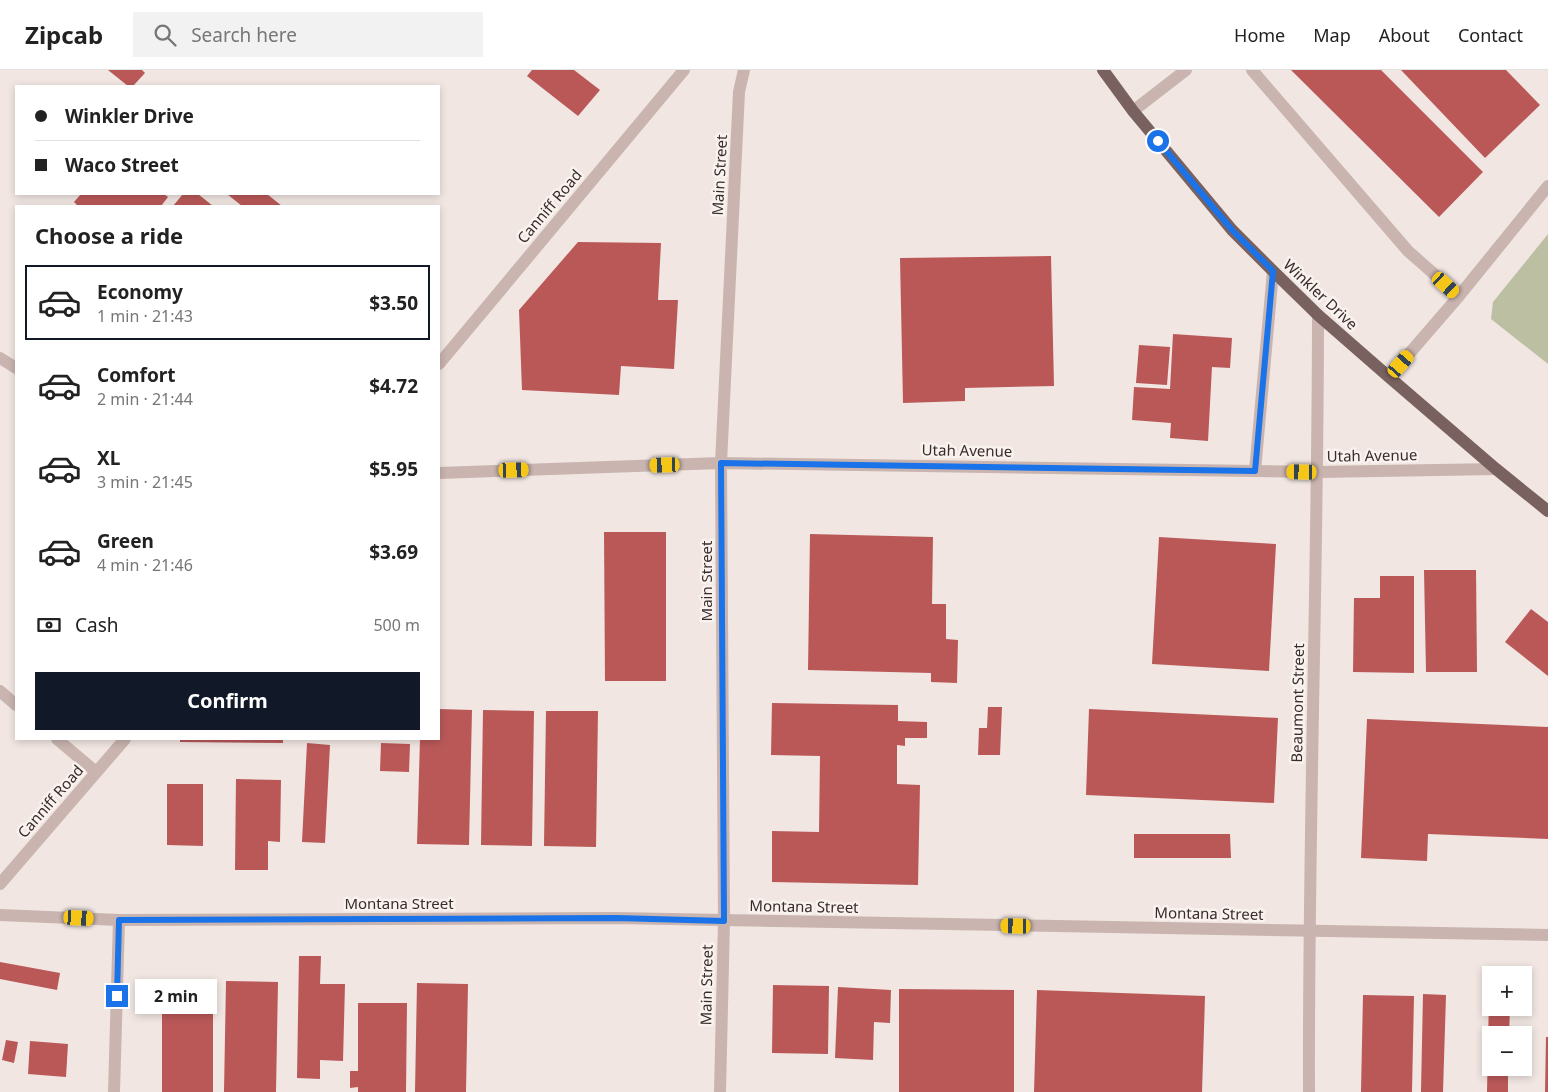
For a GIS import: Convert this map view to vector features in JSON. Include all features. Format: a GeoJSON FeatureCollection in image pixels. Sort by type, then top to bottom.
{"type":"FeatureCollection","features":[{"type":"Feature","properties":{"kind":"main road","name":"Winkler Drive"},"geometry":{"type":"LineString","coordinates":[[1103,70],[1133,111],[1232,230],[1273,271],[1318,315],[1389,377],[1496,469],[1548,510]]}},
{"type":"Feature","properties":{"kind":"street","name":"Canniff Road"},"geometry":{"type":"LineString","coordinates":[[440,363],[684,70]]}},
{"type":"Feature","properties":{"kind":"street","name":"Main Street"},"geometry":{"type":"LineString","coordinates":[[720,1092],[724,921],[721,463],[739,92],[744,70]]}},
{"type":"Feature","properties":{"kind":"street"},"geometry":{"type":"LineString","coordinates":[[1133,111],[1186,70]]}},
{"type":"Feature","properties":{"kind":"street"},"geometry":{"type":"LineString","coordinates":[[1252,70],[1408,251],[1459,296]]}},
{"type":"Feature","properties":{"kind":"street"},"geometry":{"type":"LineString","coordinates":[[1389,377],[1459,296],[1548,186]]}},
{"type":"Feature","properties":{"kind":"street"},"geometry":{"type":"LineString","coordinates":[[1255,471],[1273,271]]}},
{"type":"Feature","properties":{"kind":"street","name":"Beaumont Street"},"geometry":{"type":"LineString","coordinates":[[1309,1092],[1308,931],[1318,472],[1318,315]]}},
{"type":"Feature","properties":{"kind":"street"},"geometry":{"type":"LineString","coordinates":[[0,358],[15,367]]}},
{"type":"Feature","properties":{"kind":"street","name":"Utah Avenue"},"geometry":{"type":"LineString","coordinates":[[440,473],[721,463],[1318,472],[1496,469]]}},
{"type":"Feature","properties":{"kind":"street"},"geometry":{"type":"LineString","coordinates":[[0,691],[15,704]]}},
{"type":"Feature","properties":{"kind":"street"},"geometry":{"type":"LineString","coordinates":[[58,740],[96,772]]}},
{"type":"Feature","properties":{"kind":"street","name":"Canniff Road"},"geometry":{"type":"LineString","coordinates":[[0,884],[124,740]]}},
{"type":"Feature","properties":{"kind":"street","name":"Montana Street"},"geometry":{"type":"LineString","coordinates":[[0,915],[119,920],[616,918],[1548,935]]}},
{"type":"Feature","properties":{"kind":"street"},"geometry":{"type":"LineString","coordinates":[[114,1092],[119,920]]}},
{"type":"Feature","properties":{"kind":"green space"},"geometry":{"type":"Polygon","coordinates":[[[1548,234],[1548,364],[1491,319],[1493,302],[1548,234]]]}},
{"type":"Feature","properties":{"kind":"building"},"geometry":{"type":"Polygon","coordinates":[[[108,70],[142,70],[145,73],[134,85],[127,85],[108,70]]]}},
{"type":"Feature","properties":{"kind":"building"},"geometry":{"type":"Polygon","coordinates":[[[532,70],[574,70],[600,90],[578,116],[527,76],[532,70]]]}},
{"type":"Feature","properties":{"kind":"building"},"geometry":{"type":"Polygon","coordinates":[[[1291,70],[1381,70],[1483,172],[1439,217],[1291,70]]]}},
{"type":"Feature","properties":{"kind":"building"},"geometry":{"type":"Polygon","coordinates":[[[1401,70],[1506,70],[1540,105],[1485,158],[1401,70]]]}},
{"type":"Feature","properties":{"kind":"building"},"geometry":{"type":"Polygon","coordinates":[[[80,195],[165,195],[168,197],[162,205],[77,205],[74,202],[80,195]]]}},
{"type":"Feature","properties":{"kind":"building"},"geometry":{"type":"Polygon","coordinates":[[[182,195],[199,195],[212,205],[174,205],[182,195]]]}},
{"type":"Feature","properties":{"kind":"building"},"geometry":{"type":"Polygon","coordinates":[[[228,195],[268,195],[281,205],[241,205],[228,195]]]}},
{"type":"Feature","properties":{"kind":"building"},"geometry":{"type":"Polygon","coordinates":[[[578,242],[661,243],[658,300],[678,300],[674,369],[621,366],[619,395],[522,390],[519,310],[578,242]]]}},
{"type":"Feature","properties":{"kind":"building"},"geometry":{"type":"Polygon","coordinates":[[[1051,256],[1054,386],[965,388],[965,401],[903,403],[900,258],[1051,256]]]}},
{"type":"Feature","properties":{"kind":"building"},"geometry":{"type":"Polygon","coordinates":[[[1173,334],[1232,338],[1230,368],[1212,367],[1208,441],[1170,438],[1171,423],[1132,420],[1134,387],[1170,389],[1173,334]]]}},
{"type":"Feature","properties":{"kind":"building"},"geometry":{"type":"Polygon","coordinates":[[[1139,345],[1170,347],[1167,385],[1136,383],[1139,345]]]}},
{"type":"Feature","properties":{"kind":"building"},"geometry":{"type":"Polygon","coordinates":[[[604,532],[666,532],[666,681],[605,681],[604,532]]]}},
{"type":"Feature","properties":{"kind":"building"},"geometry":{"type":"Polygon","coordinates":[[[810,534],[933,537],[932,604],[946,604],[946,639],[958,640],[957,683],[931,682],[931,673],[808,670],[810,534]]]}},
{"type":"Feature","properties":{"kind":"building"},"geometry":{"type":"Polygon","coordinates":[[[1159,537],[1276,544],[1269,671],[1152,664],[1159,537]]]}},
{"type":"Feature","properties":{"kind":"building"},"geometry":{"type":"Polygon","coordinates":[[[1424,570],[1476,570],[1477,672],[1426,672],[1424,570]]]}},
{"type":"Feature","properties":{"kind":"building"},"geometry":{"type":"Polygon","coordinates":[[[1380,576],[1414,576],[1414,673],[1353,672],[1354,598],[1380,598],[1380,576]]]}},
{"type":"Feature","properties":{"kind":"building"},"geometry":{"type":"Polygon","coordinates":[[[1531,609],[1548,622],[1548,676],[1505,642],[1531,609]]]}},
{"type":"Feature","properties":{"kind":"building"},"geometry":{"type":"Polygon","coordinates":[[[772,703],[898,705],[898,721],[927,722],[927,738],[905,738],[905,746],[897,745],[897,784],[920,785],[918,885],[772,882],[772,831],[819,832],[820,756],[771,755],[772,703]]]}},
{"type":"Feature","properties":{"kind":"building"},"geometry":{"type":"Polygon","coordinates":[[[988,707],[1002,707],[1000,755],[978,755],[979,728],[987,728],[988,707]]]}},
{"type":"Feature","properties":{"kind":"building"},"geometry":{"type":"Polygon","coordinates":[[[440,709],[472,710],[469,845],[417,844],[420,740],[440,740],[440,709]]]}},
{"type":"Feature","properties":{"kind":"building"},"geometry":{"type":"Polygon","coordinates":[[[1089,709],[1278,718],[1274,803],[1086,795],[1089,709]]]}},
{"type":"Feature","properties":{"kind":"building"},"geometry":{"type":"Polygon","coordinates":[[[483,710],[534,711],[532,846],[481,845],[483,710]]]}},
{"type":"Feature","properties":{"kind":"building"},"geometry":{"type":"Polygon","coordinates":[[[546,711],[598,711],[596,847],[544,846],[546,711]]]}},
{"type":"Feature","properties":{"kind":"building"},"geometry":{"type":"Polygon","coordinates":[[[1367,719],[1548,727],[1548,839],[1428,834],[1427,861],[1361,858],[1367,719]]]}},
{"type":"Feature","properties":{"kind":"building"},"geometry":{"type":"Polygon","coordinates":[[[180,740],[283,740],[283,743],[180,742],[180,740]]]}},
{"type":"Feature","properties":{"kind":"building"},"geometry":{"type":"Polygon","coordinates":[[[307,743],[330,745],[325,843],[302,842],[307,743]]]}},
{"type":"Feature","properties":{"kind":"building"},"geometry":{"type":"Polygon","coordinates":[[[381,743],[410,744],[409,772],[380,771],[381,743]]]}},
{"type":"Feature","properties":{"kind":"building"},"geometry":{"type":"Polygon","coordinates":[[[236,779],[281,780],[280,842],[268,841],[268,870],[235,870],[236,779]]]}},
{"type":"Feature","properties":{"kind":"building"},"geometry":{"type":"Polygon","coordinates":[[[167,784],[203,784],[203,846],[167,845],[167,784]]]}},
{"type":"Feature","properties":{"kind":"building"},"geometry":{"type":"Polygon","coordinates":[[[1134,834],[1230,834],[1231,858],[1134,858],[1134,834]]]}},
{"type":"Feature","properties":{"kind":"building"},"geometry":{"type":"Polygon","coordinates":[[[299,956],[321,956],[320,984],[345,984],[343,1061],[320,1060],[320,1079],[297,1078],[299,956]]]}},
{"type":"Feature","properties":{"kind":"building"},"geometry":{"type":"Polygon","coordinates":[[[0,962],[60,973],[57,990],[0,979],[0,962]]]}},
{"type":"Feature","properties":{"kind":"building"},"geometry":{"type":"Polygon","coordinates":[[[162,981],[213,982],[213,1092],[162,1092],[162,981]]]}},
{"type":"Feature","properties":{"kind":"building"},"geometry":{"type":"Polygon","coordinates":[[[226,981],[278,982],[276,1092],[224,1092],[226,981]]]}},
{"type":"Feature","properties":{"kind":"building"},"geometry":{"type":"Polygon","coordinates":[[[417,983],[468,984],[466,1092],[415,1092],[417,983]]]}},
{"type":"Feature","properties":{"kind":"building"},"geometry":{"type":"Polygon","coordinates":[[[773,985],[829,986],[828,1054],[772,1053],[773,985]]]}},
{"type":"Feature","properties":{"kind":"building"},"geometry":{"type":"Polygon","coordinates":[[[838,987],[891,990],[890,1023],[874,1022],[873,1060],[835,1058],[838,987]]]}},
{"type":"Feature","properties":{"kind":"building"},"geometry":{"type":"Polygon","coordinates":[[[899,989],[1014,990],[1014,1092],[899,1092],[899,989]]]}},
{"type":"Feature","properties":{"kind":"building"},"geometry":{"type":"Polygon","coordinates":[[[1037,990],[1205,996],[1202,1092],[1034,1092],[1037,990]]]}},
{"type":"Feature","properties":{"kind":"building"},"geometry":{"type":"Polygon","coordinates":[[[1423,994],[1446,995],[1443,1092],[1421,1092],[1423,994]]]}},
{"type":"Feature","properties":{"kind":"building"},"geometry":{"type":"Polygon","coordinates":[[[1363,995],[1414,996],[1412,1092],[1361,1092],[1363,995]]]}},
{"type":"Feature","properties":{"kind":"building"},"geometry":{"type":"Polygon","coordinates":[[[358,1003],[407,1003],[406,1092],[358,1092],[358,1087],[350,1088],[350,1071],[358,1071],[358,1003]]]}},
{"type":"Feature","properties":{"kind":"building"},"geometry":{"type":"Polygon","coordinates":[[[1489,1016],[1510,1016],[1509,1026],[1488,1026],[1489,1016]]]}},
{"type":"Feature","properties":{"kind":"building"},"geometry":{"type":"Polygon","coordinates":[[[1546,1037],[1548,1037],[1548,1092],[1545,1092],[1546,1037]]]}},
{"type":"Feature","properties":{"kind":"building"},"geometry":{"type":"Polygon","coordinates":[[[6,1040],[18,1042],[14,1063],[2,1060],[6,1040]]]}},
{"type":"Feature","properties":{"kind":"building"},"geometry":{"type":"Polygon","coordinates":[[[30,1041],[68,1044],[66,1077],[28,1074],[30,1041]]]}},
{"type":"Feature","properties":{"kind":"building"},"geometry":{"type":"Polygon","coordinates":[[[1487,1076],[1508,1076],[1508,1092],[1487,1092],[1487,1076]]]}},
{"type":"Feature","properties":{"kind":"route"},"geometry":{"type":"LineString","coordinates":[[117,996],[119,920],[616,918],[724,921],[721,463],[1255,471],[1273,271],[1232,230],[1158,141]]}}]}
